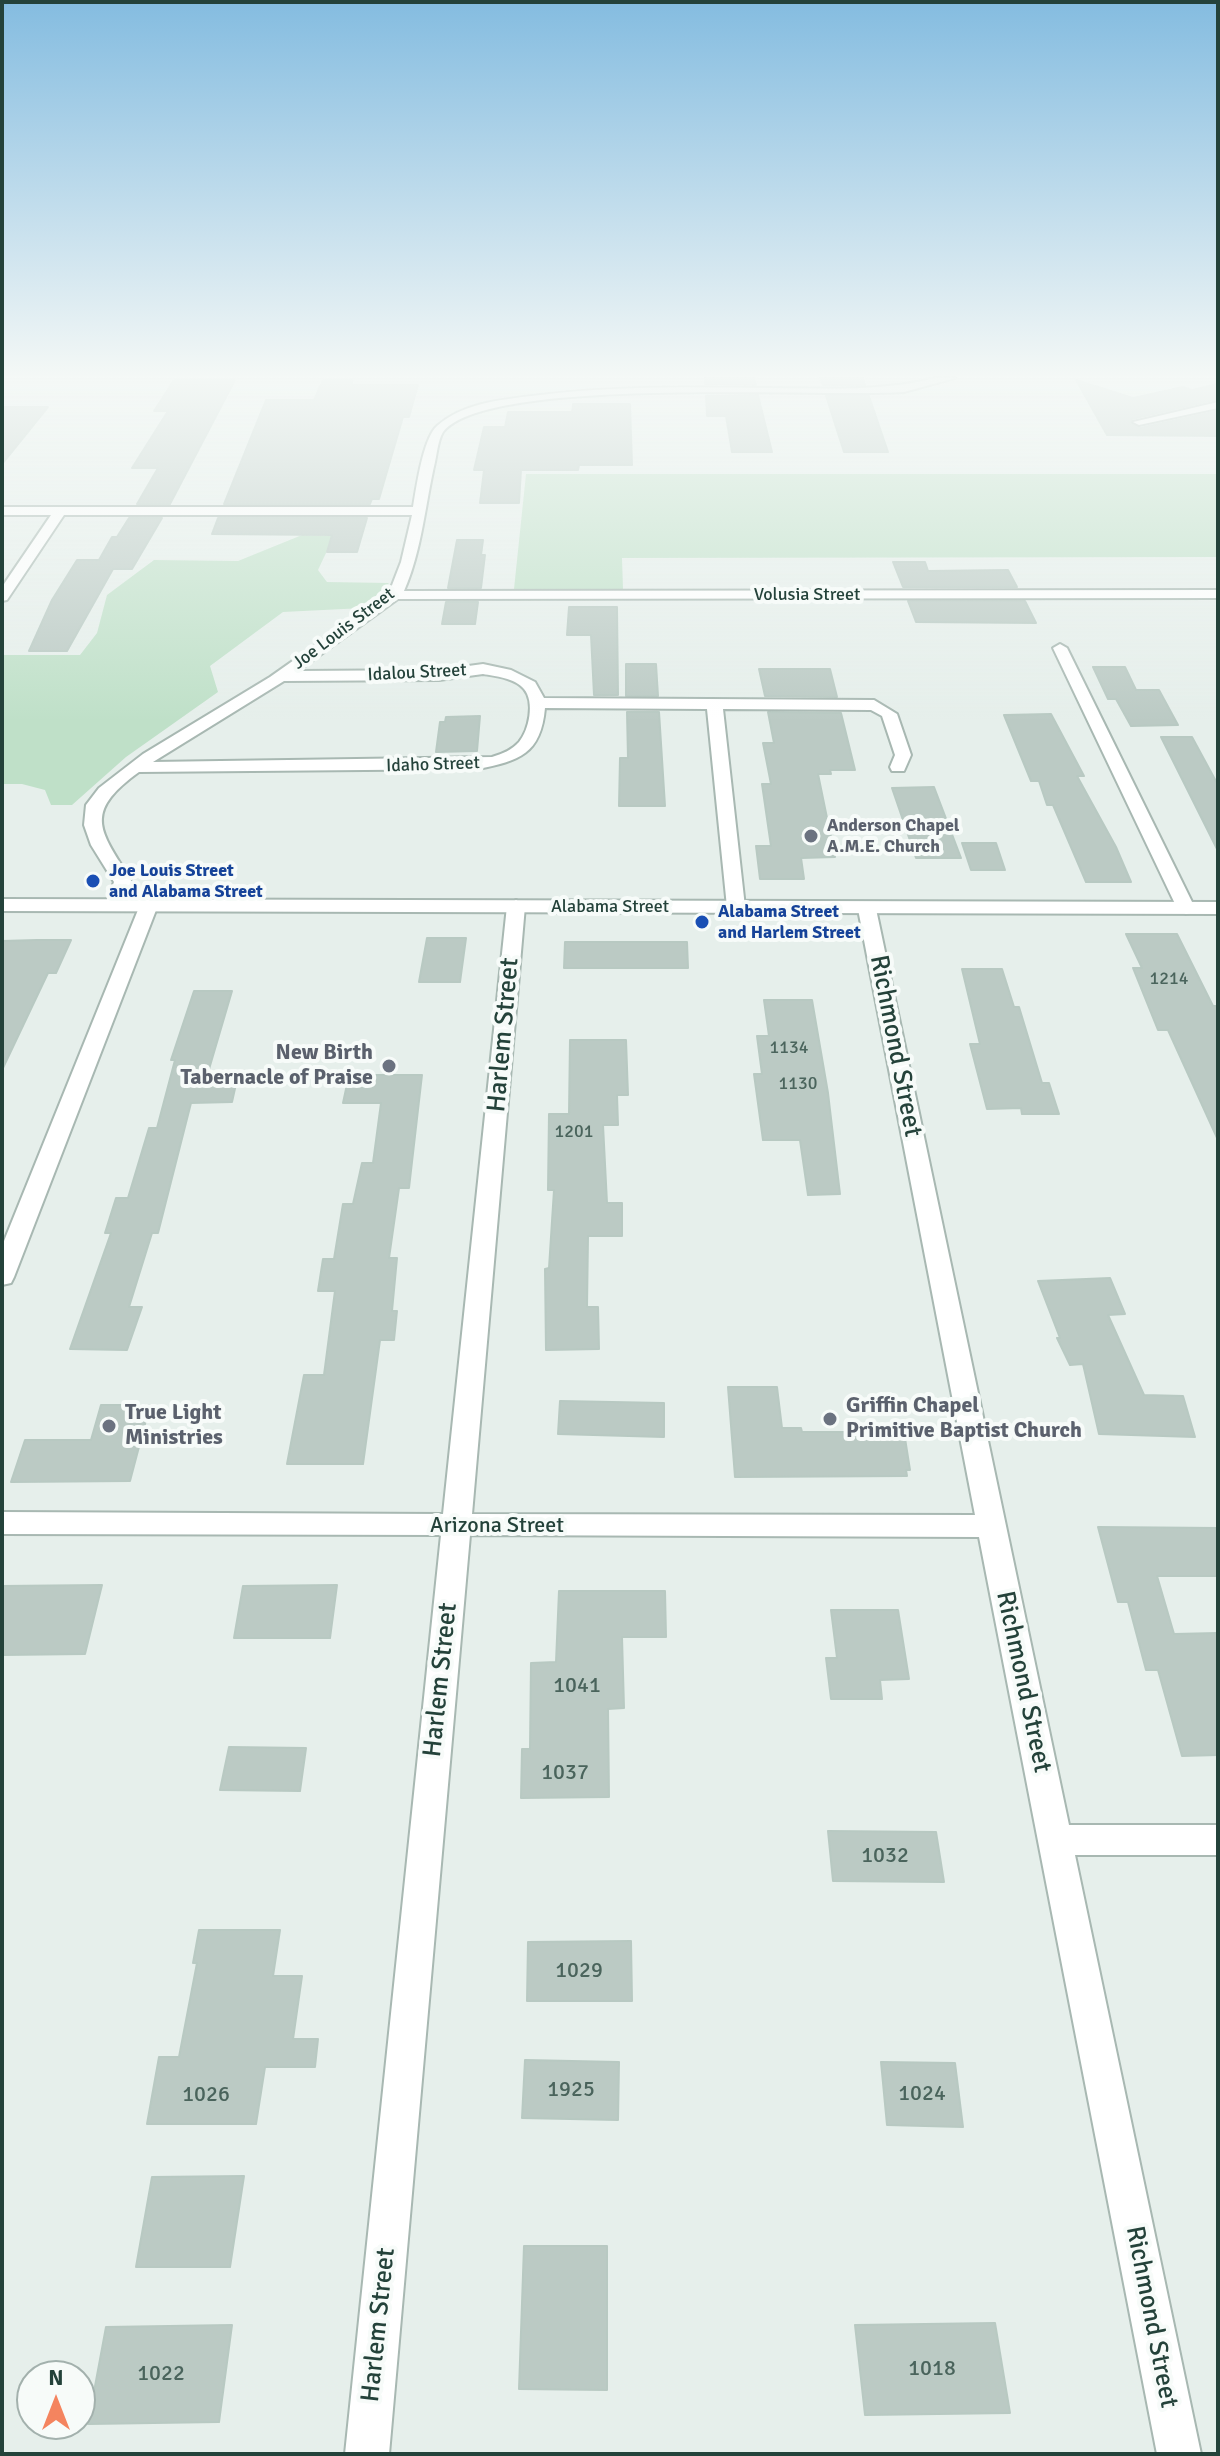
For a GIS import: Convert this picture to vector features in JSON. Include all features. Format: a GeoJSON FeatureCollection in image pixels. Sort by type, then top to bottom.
{"type":"FeatureCollection","features":[{"type":"Feature","properties":{"kind":"street","name":"Joe Louis Street"},"geometry":{"type":"LineString","coordinates":[[114,905],[123,882],[92,830],[96,803],[108,788],[134,767],[281,676],[395,595],[406,574],[422,493]]}},
{"type":"Feature","properties":{"kind":"street"},"geometry":{"type":"LineString","coordinates":[[2,511],[419,511]]}},
{"type":"Feature","properties":{"kind":"street"},"geometry":{"type":"LineString","coordinates":[[2,597],[60,511]]}},
{"type":"Feature","properties":{"kind":"street","name":"Volusia Street"},"geometry":{"type":"LineString","coordinates":[[395,595],[1218,594]]}},
{"type":"Feature","properties":{"kind":"street"},"geometry":{"type":"LineString","coordinates":[[1060,648],[1186,908]]}},
{"type":"Feature","properties":{"kind":"street","name":"Idalou Street"},"geometry":{"type":"LineString","coordinates":[[281,676],[439,675],[483,669],[506,673],[530,685],[538,703]]}},
{"type":"Feature","properties":{"kind":"street"},"geometry":{"type":"LineString","coordinates":[[538,703],[862,703],[884,709],[889,714],[903,755],[898,767]]}},
{"type":"Feature","properties":{"kind":"street","name":"Idaho Street"},"geometry":{"type":"LineString","coordinates":[[134,767],[478,764],[521,752],[533,736],[538,703]]}},
{"type":"Feature","properties":{"kind":"street"},"geometry":{"type":"LineString","coordinates":[[714,703],[736,907]]}},
{"type":"Feature","properties":{"kind":"street","name":"Alabama Street"},"geometry":{"type":"LineString","coordinates":[[2,905],[1218,908]]}},
{"type":"Feature","properties":{"kind":"street"},"geometry":{"type":"LineString","coordinates":[[2,1277],[149,905]]}},
{"type":"Feature","properties":{"kind":"street","name":"Harlem Street"},"geometry":{"type":"LineString","coordinates":[[367,2454],[516,906]]}},
{"type":"Feature","properties":{"kind":"street","name":"Richmond Street"},"geometry":{"type":"LineString","coordinates":[[867,909],[1179,2454]]}},
{"type":"Feature","properties":{"kind":"street","name":"Arizona Street"},"geometry":{"type":"LineString","coordinates":[[2,1523],[991,1526]]}},
{"type":"Feature","properties":{"kind":"street"},"geometry":{"type":"LineString","coordinates":[[1055,1840],[1218,1840]]}},
{"type":"Feature","properties":{"kind":"green space"},"geometry":{"type":"Polygon","coordinates":[[[524,493],[1218,493],[1218,557],[622,558],[623,589],[514,589],[524,493]]]}},
{"type":"Feature","properties":{"kind":"green space"},"geometry":{"type":"Polygon","coordinates":[[[302,535],[334,536],[318,570],[327,582],[389,583],[364,608],[283,612],[210,666],[218,692],[126,757],[72,805],[51,805],[45,790],[22,784],[2,784],[2,655],[80,655],[97,633],[107,595],[154,560],[238,561],[302,535]]]}},
{"type":"Feature","properties":{"kind":"building"},"geometry":{"type":"Polygon","coordinates":[[[144,493],[176,493],[170,504],[137,504],[144,493]]]}},
{"type":"Feature","properties":{"kind":"building"},"geometry":{"type":"Polygon","coordinates":[[[229,493],[381,493],[379,499],[372,499],[370,504],[224,504],[229,493]]]}},
{"type":"Feature","properties":{"kind":"building"},"geometry":{"type":"Polygon","coordinates":[[[481,493],[520,493],[519,503],[480,503],[481,493]]]}},
{"type":"Feature","properties":{"kind":"building"},"geometry":{"type":"Polygon","coordinates":[[[129,518],[162,518],[132,569],[113,569],[67,651],[29,651],[52,600],[77,560],[99,560],[112,537],[117,537],[129,518]]]}},
{"type":"Feature","properties":{"kind":"building"},"geometry":{"type":"Polygon","coordinates":[[[218,518],[367,518],[357,552],[327,552],[332,535],[212,534],[218,518]]]}},
{"type":"Feature","properties":{"kind":"building"},"geometry":{"type":"Polygon","coordinates":[[[457,540],[483,540],[481,555],[485,555],[481,588],[448,588],[457,540]]]}},
{"type":"Feature","properties":{"kind":"building"},"geometry":{"type":"Polygon","coordinates":[[[893,562],[925,562],[928,571],[1008,570],[1017,587],[903,587],[893,562]]]}},
{"type":"Feature","properties":{"kind":"building"},"geometry":{"type":"Polygon","coordinates":[[[908,601],[1025,601],[1036,623],[916,622],[908,601]]]}},
{"type":"Feature","properties":{"kind":"building"},"geometry":{"type":"Polygon","coordinates":[[[446,602],[478,602],[475,624],[442,624],[446,602]]]}},
{"type":"Feature","properties":{"kind":"building"},"geometry":{"type":"Polygon","coordinates":[[[569,607],[617,607],[618,695],[594,695],[591,635],[567,635],[569,607]]]}},
{"type":"Feature","properties":{"kind":"building"},"geometry":{"type":"Polygon","coordinates":[[[626,664],[656,664],[658,696],[626,696],[626,664]]]}},
{"type":"Feature","properties":{"kind":"building"},"geometry":{"type":"Polygon","coordinates":[[[1093,667],[1125,667],[1136,690],[1159,690],[1178,725],[1131,726],[1116,699],[1108,699],[1093,667]]]}},
{"type":"Feature","properties":{"kind":"building"},"geometry":{"type":"Polygon","coordinates":[[[759,669],[830,669],[837,697],[765,696],[759,669]]]}},
{"type":"Feature","properties":{"kind":"building"},"geometry":{"type":"Polygon","coordinates":[[[627,712],[659,712],[665,806],[619,806],[620,758],[628,758],[627,712]]]}},
{"type":"Feature","properties":{"kind":"building"},"geometry":{"type":"Polygon","coordinates":[[[768,712],[841,713],[855,770],[830,770],[831,774],[818,774],[835,857],[801,858],[804,879],[760,879],[756,846],[771,846],[762,784],[771,784],[763,743],[774,743],[768,712]]]}},
{"type":"Feature","properties":{"kind":"building"},"geometry":{"type":"Polygon","coordinates":[[[1051,714],[1084,776],[1077,776],[1116,847],[1131,882],[1086,882],[1053,805],[1047,805],[1039,781],[1031,781],[1004,715],[1051,714]]]}},
{"type":"Feature","properties":{"kind":"building"},"geometry":{"type":"Polygon","coordinates":[[[480,716],[477,751],[436,752],[440,722],[445,722],[446,717],[480,716]]]}},
{"type":"Feature","properties":{"kind":"building"},"geometry":{"type":"Polygon","coordinates":[[[1161,737],[1192,737],[1218,785],[1218,851],[1161,737]]]}},
{"type":"Feature","properties":{"kind":"building"},"geometry":{"type":"Polygon","coordinates":[[[934,787],[961,858],[916,858],[892,788],[934,787]]]}},
{"type":"Feature","properties":{"kind":"building"},"geometry":{"type":"Polygon","coordinates":[[[962,843],[996,843],[1005,870],[971,870],[962,843]]]}},
{"type":"Feature","properties":{"kind":"building"},"geometry":{"type":"Polygon","coordinates":[[[1126,934],[1177,934],[1213,1006],[1218,1006],[1218,1140],[1168,1030],[1158,1030],[1133,968],[1142,968],[1126,934]]]}},
{"type":"Feature","properties":{"kind":"building"},"geometry":{"type":"Polygon","coordinates":[[[427,938],[466,938],[460,982],[419,982],[427,938]]]}},
{"type":"Feature","properties":{"kind":"building"},"geometry":{"type":"Polygon","coordinates":[[[71,940],[56,973],[48,973],[2,1070],[2,941],[71,940]]]}},
{"type":"Feature","properties":{"kind":"building"},"geometry":{"type":"Polygon","coordinates":[[[565,942],[687,942],[688,968],[564,968],[565,942]]]}},
{"type":"Feature","properties":{"kind":"building"},"geometry":{"type":"Polygon","coordinates":[[[962,969],[1002,969],[1014,1007],[1019,1007],[1042,1083],[1049,1083],[1059,1114],[1022,1114],[1021,1108],[987,1109],[970,1044],[980,1044],[962,969]]]}},
{"type":"Feature","properties":{"kind":"building"},"geometry":{"type":"Polygon","coordinates":[[[194,991],[232,991],[207,1076],[238,1075],[232,1102],[191,1103],[158,1233],[152,1233],[129,1307],[142,1307],[127,1350],[70,1349],[111,1233],[105,1233],[116,1198],[128,1198],[149,1128],[157,1128],[175,1060],[171,1060],[194,991]]]}},
{"type":"Feature","properties":{"kind":"building"},"geometry":{"type":"Polygon","coordinates":[[[764,1000],[812,1000],[828,1093],[840,1194],[808,1195],[800,1140],[763,1140],[754,1074],[762,1074],[757,1036],[769,1036],[764,1000]]]}},
{"type":"Feature","properties":{"kind":"building"},"geometry":{"type":"Polygon","coordinates":[[[570,1040],[626,1040],[628,1095],[617,1095],[618,1125],[603,1125],[607,1203],[622,1203],[622,1236],[588,1236],[587,1307],[598,1307],[599,1349],[546,1350],[545,1269],[549,1268],[554,1190],[548,1190],[549,1114],[569,1114],[570,1040]]]}},
{"type":"Feature","properties":{"kind":"building"},"geometry":{"type":"Polygon","coordinates":[[[349,1075],[422,1075],[409,1188],[399,1188],[389,1258],[397,1258],[392,1311],[397,1311],[394,1340],[380,1340],[363,1464],[287,1464],[304,1375],[324,1375],[335,1291],[318,1291],[323,1259],[334,1259],[343,1204],[353,1204],[362,1163],[373,1163],[381,1103],[343,1103],[349,1075]]]}},
{"type":"Feature","properties":{"kind":"building"},"geometry":{"type":"Polygon","coordinates":[[[1110,1278],[1125,1314],[1108,1315],[1144,1395],[1183,1396],[1195,1437],[1099,1434],[1083,1364],[1070,1365],[1057,1338],[1060,1338],[1038,1281],[1110,1278]]]}},
{"type":"Feature","properties":{"kind":"building"},"geometry":{"type":"Polygon","coordinates":[[[728,1387],[777,1387],[782,1428],[801,1428],[802,1432],[904,1432],[910,1470],[906,1470],[907,1476],[735,1477],[728,1387]]]}},
{"type":"Feature","properties":{"kind":"building"},"geometry":{"type":"Polygon","coordinates":[[[560,1401],[664,1403],[664,1437],[558,1434],[560,1401]]]}},
{"type":"Feature","properties":{"kind":"building"},"geometry":{"type":"Polygon","coordinates":[[[101,1405],[150,1405],[130,1481],[11,1482],[25,1440],[91,1440],[101,1405]]]}},
{"type":"Feature","properties":{"kind":"building"},"geometry":{"type":"Polygon","coordinates":[[[1098,1527],[1218,1528],[1218,1576],[1157,1576],[1174,1634],[1218,1633],[1218,1755],[1182,1756],[1158,1670],[1146,1670],[1128,1602],[1118,1602],[1098,1527]]]}},
{"type":"Feature","properties":{"kind":"building"},"geometry":{"type":"Polygon","coordinates":[[[102,1585],[85,1654],[2,1655],[2,1586],[102,1585]]]}},
{"type":"Feature","properties":{"kind":"building"},"geometry":{"type":"Polygon","coordinates":[[[337,1585],[330,1638],[234,1638],[243,1586],[337,1585]]]}},
{"type":"Feature","properties":{"kind":"building"},"geometry":{"type":"Polygon","coordinates":[[[559,1591],[665,1591],[666,1637],[622,1637],[624,1708],[608,1709],[609,1797],[521,1798],[522,1749],[530,1749],[531,1663],[556,1662],[559,1591]]]}},
{"type":"Feature","properties":{"kind":"building"},"geometry":{"type":"Polygon","coordinates":[[[831,1610],[898,1610],[909,1679],[880,1680],[882,1699],[831,1699],[826,1658],[837,1658],[831,1610]]]}},
{"type":"Feature","properties":{"kind":"building"},"geometry":{"type":"Polygon","coordinates":[[[229,1747],[306,1748],[300,1791],[220,1790],[229,1747]]]}},
{"type":"Feature","properties":{"kind":"building"},"geometry":{"type":"Polygon","coordinates":[[[828,1831],[936,1832],[944,1882],[833,1881],[828,1831]]]}},
{"type":"Feature","properties":{"kind":"building"},"geometry":{"type":"Polygon","coordinates":[[[199,1930],[280,1930],[273,1976],[302,1976],[293,2039],[318,2039],[315,2067],[265,2067],[256,2124],[147,2124],[159,2057],[179,2057],[197,1963],[193,1963],[199,1930]]]}},
{"type":"Feature","properties":{"kind":"building"},"geometry":{"type":"Polygon","coordinates":[[[631,1941],[632,2001],[527,2001],[528,1942],[631,1941]]]}},
{"type":"Feature","properties":{"kind":"building"},"geometry":{"type":"Polygon","coordinates":[[[525,2060],[619,2062],[618,2120],[522,2118],[525,2060]]]}},
{"type":"Feature","properties":{"kind":"building"},"geometry":{"type":"Polygon","coordinates":[[[881,2062],[955,2063],[963,2127],[887,2125],[881,2062]]]}},
{"type":"Feature","properties":{"kind":"building"},"geometry":{"type":"Polygon","coordinates":[[[244,2176],[230,2267],[136,2267],[152,2177],[244,2176]]]}},
{"type":"Feature","properties":{"kind":"building"},"geometry":{"type":"Polygon","coordinates":[[[524,2246],[607,2246],[607,2390],[519,2389],[524,2246]]]}},
{"type":"Feature","properties":{"kind":"building"},"geometry":{"type":"Polygon","coordinates":[[[995,2323],[1010,2413],[865,2415],[855,2325],[995,2323]]]}},
{"type":"Feature","properties":{"kind":"building"},"geometry":{"type":"Polygon","coordinates":[[[232,2325],[219,2422],[96,2424],[96,2381],[106,2327],[232,2325]]]}},
{"type":"Feature","properties":{"kind":"place","name":"Anderson Chapel A.M.E. Church"},"geometry":{"type":"Point","coordinates":[811,836]}},
{"type":"Feature","properties":{"kind":"place","name":"Joe Louis Street and Alabama Street"},"geometry":{"type":"Point","coordinates":[93,881]}},
{"type":"Feature","properties":{"kind":"place","name":"Alabama Street and Harlem Street"},"geometry":{"type":"Point","coordinates":[702,922]}},
{"type":"Feature","properties":{"kind":"place","name":"New Birth Tabernacle of Praise"},"geometry":{"type":"Point","coordinates":[389,1066]}},
{"type":"Feature","properties":{"kind":"place","name":"Griffin Chapel Primitive Baptist Church"},"geometry":{"type":"Point","coordinates":[830,1419]}},
{"type":"Feature","properties":{"kind":"place","name":"True Light Ministries"},"geometry":{"type":"Point","coordinates":[109,1426]}}]}
